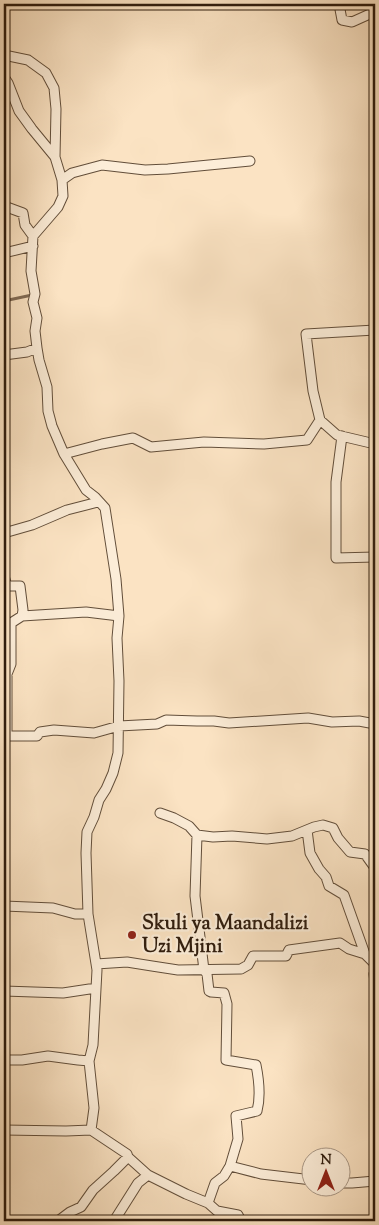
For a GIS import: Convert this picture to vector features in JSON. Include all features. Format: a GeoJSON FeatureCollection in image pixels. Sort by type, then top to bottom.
{"type":"FeatureCollection","features":[{"type":"Feature","properties":{"kind":"street"},"geometry":{"type":"LineString","coordinates":[[339,4],[342,20],[352,22],[375,13]]}},
{"type":"Feature","properties":{"kind":"street"},"geometry":{"type":"LineString","coordinates":[[4,55],[28,60],[46,73],[54,88],[56,109],[55,157],[62,180],[63,196],[58,207],[33,236]]}},
{"type":"Feature","properties":{"kind":"street"},"geometry":{"type":"LineString","coordinates":[[4,76],[19,111],[55,157]]}},
{"type":"Feature","properties":{"kind":"street"},"geometry":{"type":"LineString","coordinates":[[62,180],[72,173],[102,165],[145,170],[250,161]]}},
{"type":"Feature","properties":{"kind":"street"},"geometry":{"type":"LineString","coordinates":[[4,206],[23,213],[25,225],[33,236],[31,271],[35,294],[33,302],[36,318],[35,331],[39,360],[47,387],[48,411],[64,454],[86,490],[104,508],[116,579],[119,616],[117,638],[120,681],[118,752],[106,789],[99,800],[87,832],[86,852],[88,914],[97,970],[93,1045],[90,1061],[94,1108],[91,1130]]}},
{"type":"Feature","properties":{"kind":"street"},"geometry":{"type":"LineString","coordinates":[[4,253],[33,246]]}},
{"type":"Feature","properties":{"kind":"street"},"geometry":{"type":"LineString","coordinates":[[375,330],[306,334],[313,392],[320,420],[337,435],[375,444]]}},
{"type":"Feature","properties":{"kind":"street"},"geometry":{"type":"LineString","coordinates":[[4,355],[27,352],[37,348]]}},
{"type":"Feature","properties":{"kind":"street"},"geometry":{"type":"LineString","coordinates":[[64,454],[134,438],[151,447],[204,442],[264,444],[307,440],[320,420]]}},
{"type":"Feature","properties":{"kind":"street"},"geometry":{"type":"LineString","coordinates":[[342,436],[336,482],[336,558],[375,557]]}},
{"type":"Feature","properties":{"kind":"street"},"geometry":{"type":"LineString","coordinates":[[4,534],[32,525],[67,510],[98,502]]}},
{"type":"Feature","properties":{"kind":"street"},"geometry":{"type":"LineString","coordinates":[[4,576],[7,586],[20,586],[22,616]]}},
{"type":"Feature","properties":{"kind":"street"},"geometry":{"type":"LineString","coordinates":[[119,616],[86,612],[22,616],[8,623],[11,664],[7,674],[5,736],[37,736],[40,732],[54,730],[94,733],[119,726],[157,724],[166,720],[228,723],[308,718],[332,722],[359,720],[375,724]]}},
{"type":"Feature","properties":{"kind":"street"},"geometry":{"type":"LineString","coordinates":[[160,813],[189,826],[197,835],[213,837],[244,836],[267,839],[292,836],[323,825],[332,828],[350,852],[365,854],[375,868]]}},
{"type":"Feature","properties":{"kind":"street"},"geometry":{"type":"LineString","coordinates":[[307,830],[310,852],[319,869],[326,877],[329,886],[344,895],[365,954],[375,966]]}},
{"type":"Feature","properties":{"kind":"street"},"geometry":{"type":"LineString","coordinates":[[197,835],[195,896],[204,970],[207,974],[209,990],[211,992],[224,993],[226,998],[226,1060],[256,1065],[259,1080],[259,1104],[257,1111],[236,1116],[238,1139],[230,1166],[224,1176],[215,1183],[208,1203]]}},
{"type":"Feature","properties":{"kind":"street"},"geometry":{"type":"LineString","coordinates":[[4,906],[52,908],[76,914],[88,914]]}},
{"type":"Feature","properties":{"kind":"street"},"geometry":{"type":"LineString","coordinates":[[96,964],[127,962],[178,970],[241,969],[248,965],[253,956],[286,956],[289,950],[340,943],[365,954]]}},
{"type":"Feature","properties":{"kind":"street"},"geometry":{"type":"LineString","coordinates":[[375,971],[375,982]]}},
{"type":"Feature","properties":{"kind":"street"},"geometry":{"type":"LineString","coordinates":[[4,991],[63,993],[96,988]]}},
{"type":"Feature","properties":{"kind":"street"},"geometry":{"type":"LineString","coordinates":[[4,1060],[22,1060],[48,1056],[90,1061]]}},
{"type":"Feature","properties":{"kind":"street"},"geometry":{"type":"LineString","coordinates":[[4,1130],[91,1130],[127,1154],[148,1175],[208,1203],[217,1211],[238,1215],[241,1221]]}},
{"type":"Feature","properties":{"kind":"street"},"geometry":{"type":"LineString","coordinates":[[58,1221],[81,1207],[93,1190],[128,1157]]}},
{"type":"Feature","properties":{"kind":"street"},"geometry":{"type":"LineString","coordinates":[[230,1166],[261,1174],[302,1179]]}},
{"type":"Feature","properties":{"kind":"street"},"geometry":{"type":"LineString","coordinates":[[114,1221],[138,1183],[148,1175]]}},
{"type":"Feature","properties":{"kind":"street"},"geometry":{"type":"LineString","coordinates":[[352,1184],[375,1181]]}},
{"type":"Feature","properties":{"kind":"waterway"},"geometry":{"type":"LineString","coordinates":[[4,301],[32,295]]}},
{"type":"Feature","properties":{"kind":"place","name":"Skuli ya Maandalizi Uzi Mjini"},"geometry":{"type":"Point","coordinates":[132,935]}}]}
